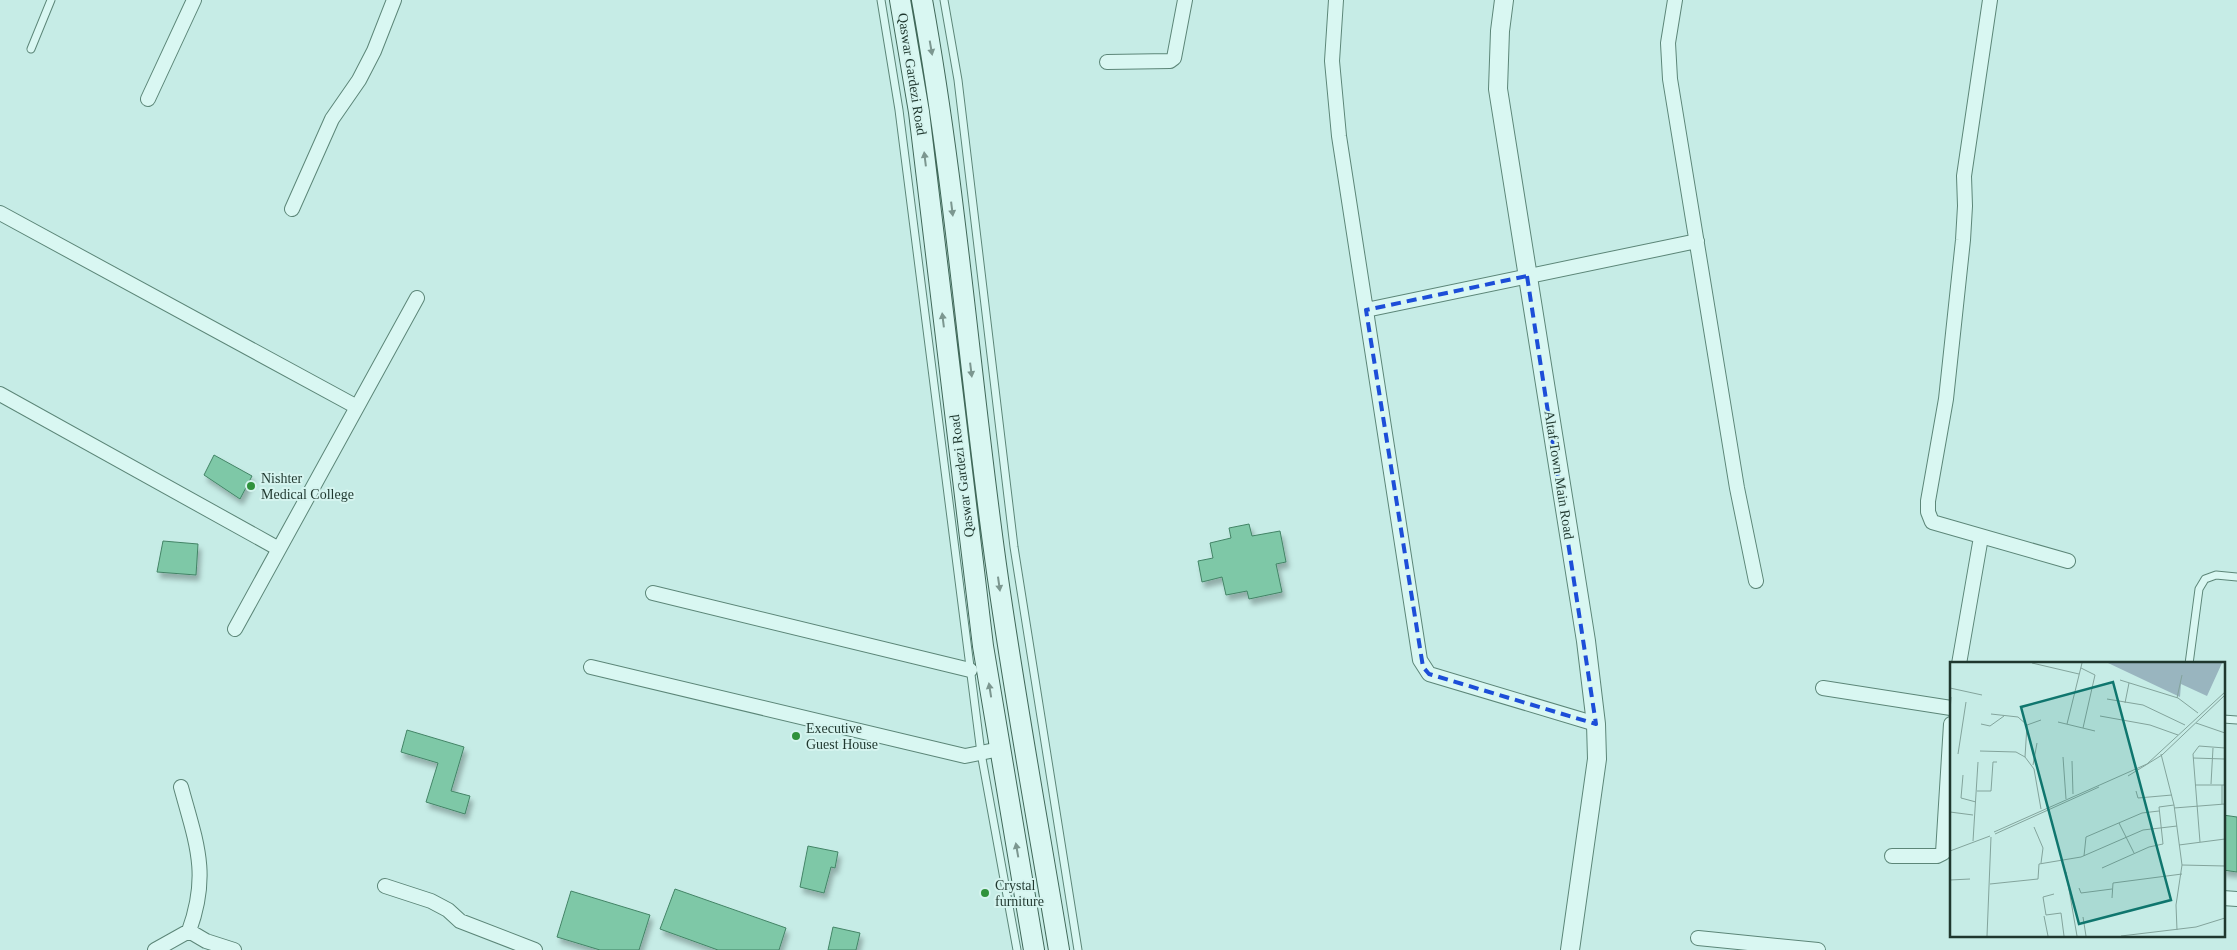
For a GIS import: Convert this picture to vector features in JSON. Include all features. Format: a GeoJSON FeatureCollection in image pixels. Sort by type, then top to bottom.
{"type":"FeatureCollection","features":[{"type":"Feature","properties":{"kind":"main road","name":"Qaswar Gardezi Road"},"geometry":{"type":"LineString","coordinates":[[900,0],[919,112],[983,646],[991,751],[1034,950]]}},
{"type":"Feature","properties":{"kind":"main road"},"geometry":{"type":"LineString","coordinates":[[922,0],[932,55],[1028,706],[1059,950]]}},
{"type":"Feature","properties":{"kind":"street"},"geometry":{"type":"LineString","coordinates":[[148,99],[194,0]]}},
{"type":"Feature","properties":{"kind":"street"},"geometry":{"type":"LineString","coordinates":[[292,209],[332,119],[359,80],[374,51],[394,0]]}},
{"type":"Feature","properties":{"kind":"street"},"geometry":{"type":"LineString","coordinates":[[1107,62],[1170,60],[1174,58],[1185,0]]}},
{"type":"Feature","properties":{"kind":"street"},"geometry":{"type":"LineString","coordinates":[[1336,0],[1333,70],[1339,136],[1420,660],[1429,674],[1596,724]]}},
{"type":"Feature","properties":{"kind":"street","name":"Altaf Town Main Road"},"geometry":{"type":"LineString","coordinates":[[1504,0],[1500,31],[1498,89],[1585,631],[1596,724],[1597,759],[1570,950]]}},
{"type":"Feature","properties":{"kind":"street"},"geometry":{"type":"LineString","coordinates":[[1675,0],[1668,43],[1670,79],[1737,488],[1756,581]]}},
{"type":"Feature","properties":{"kind":"street"},"geometry":{"type":"LineString","coordinates":[[1990,0],[1964,176],[1963,240],[1946,399],[1928,512],[1932,522],[2068,562]]}},
{"type":"Feature","properties":{"kind":"street"},"geometry":{"type":"LineString","coordinates":[[0,213],[357,407]]}},
{"type":"Feature","properties":{"kind":"street"},"geometry":{"type":"LineString","coordinates":[[1366,310],[1697,241]]}},
{"type":"Feature","properties":{"kind":"street"},"geometry":{"type":"LineString","coordinates":[[235,629],[417,298]]}},
{"type":"Feature","properties":{"kind":"street"},"geometry":{"type":"LineString","coordinates":[[0,394],[279,549]]}},
{"type":"Feature","properties":{"kind":"street"},"geometry":{"type":"LineString","coordinates":[[1959,662],[1981,537]]}},
{"type":"Feature","properties":{"kind":"street"},"geometry":{"type":"LineString","coordinates":[[653,593],[970,670]]}},
{"type":"Feature","properties":{"kind":"street"},"geometry":{"type":"LineString","coordinates":[[591,667],[966,756],[991,751]]}},
{"type":"Feature","properties":{"kind":"street"},"geometry":{"type":"LineString","coordinates":[[1823,688],[1950,708]]}},
{"type":"Feature","properties":{"kind":"street"},"geometry":{"type":"LineString","coordinates":[[1892,856],[1937,856],[1943,853],[1950,740]]}},
{"type":"Feature","properties":{"kind":"street"},"geometry":{"type":"LineString","coordinates":[[154,950],[189,931],[197,911],[201,885],[199,851],[181,787]]}},
{"type":"Feature","properties":{"kind":"street"},"geometry":{"type":"LineString","coordinates":[[385,886],[431,901],[448,910],[460,921],[535,950]]}},
{"type":"Feature","properties":{"kind":"street"},"geometry":{"type":"LineString","coordinates":[[2224,898],[2237,900]]}},
{"type":"Feature","properties":{"kind":"street"},"geometry":{"type":"LineString","coordinates":[[189,931],[206,941],[234,950]]}},
{"type":"Feature","properties":{"kind":"street"},"geometry":{"type":"LineString","coordinates":[[1698,938],[1818,950]]}},
{"type":"Feature","properties":{"kind":"lane"},"geometry":{"type":"LineString","coordinates":[[31,49],[51,0]]}},
{"type":"Feature","properties":{"kind":"lane"},"geometry":{"type":"LineString","coordinates":[[881,0],[899,110],[970,670],[991,751],[1017,950]]}},
{"type":"Feature","properties":{"kind":"lane"},"geometry":{"type":"LineString","coordinates":[[944,0],[958,80],[1004,549]]}},
{"type":"Feature","properties":{"kind":"lane"},"geometry":{"type":"LineString","coordinates":[[2189,662],[2199,589],[2205,578],[2216,575],[2237,577]]}},
{"type":"Feature","properties":{"kind":"lane"},"geometry":{"type":"LineString","coordinates":[[1028,706],[1078,950]]}},
{"type":"Feature","properties":{"kind":"lane"},"geometry":{"type":"LineString","coordinates":[[2224,718],[2237,720]]}},
{"type":"Feature","properties":{"kind":"highlighted area"},"geometry":{"type":"Polygon","coordinates":[[[1527,276],[1596,724],[1429,674],[1423,667],[1366,310],[1527,276]]]}},
{"type":"Feature","properties":{"kind":"building"},"geometry":{"type":"Polygon","coordinates":[[[214,455],[252,476],[240,499],[204,475],[214,455]]]}},
{"type":"Feature","properties":{"kind":"building"},"geometry":{"type":"Polygon","coordinates":[[[1249,524],[1252,536],[1280,531],[1286,562],[1276,564],[1282,592],[1249,599],[1247,591],[1226,595],[1222,577],[1202,582],[1198,561],[1213,558],[1210,543],[1231,538],[1229,528],[1249,524]]]}},
{"type":"Feature","properties":{"kind":"building"},"geometry":{"type":"Polygon","coordinates":[[[163,541],[198,544],[196,575],[157,572],[163,541]]]}},
{"type":"Feature","properties":{"kind":"building"},"geometry":{"type":"Polygon","coordinates":[[[407,730],[464,747],[451,791],[470,796],[465,814],[426,802],[438,763],[401,752],[407,730]]]}},
{"type":"Feature","properties":{"kind":"building"},"geometry":{"type":"Polygon","coordinates":[[[2224,815],[2237,817],[2237,872],[2224,870],[2224,815]]]}},
{"type":"Feature","properties":{"kind":"building"},"geometry":{"type":"Polygon","coordinates":[[[808,846],[838,852],[835,868],[831,867],[824,893],[800,887],[808,846]]]}},
{"type":"Feature","properties":{"kind":"building"},"geometry":{"type":"Polygon","coordinates":[[[675,889],[786,928],[779,950],[718,950],[660,929],[675,889]]]}},
{"type":"Feature","properties":{"kind":"building"},"geometry":{"type":"Polygon","coordinates":[[[571,891],[650,915],[639,950],[600,950],[557,937],[571,891]]]}},
{"type":"Feature","properties":{"kind":"building"},"geometry":{"type":"Polygon","coordinates":[[[833,927],[860,933],[856,950],[828,950],[833,927]]]}},
{"type":"Feature","properties":{"kind":"place","name":"Nishter Medical College"},"geometry":{"type":"Point","coordinates":[251,486]}},
{"type":"Feature","properties":{"kind":"place","name":"Executive Guest House"},"geometry":{"type":"Point","coordinates":[796,736]}},
{"type":"Feature","properties":{"kind":"place","name":"Crystal furniture"},"geometry":{"type":"Point","coordinates":[985,893]}}]}
